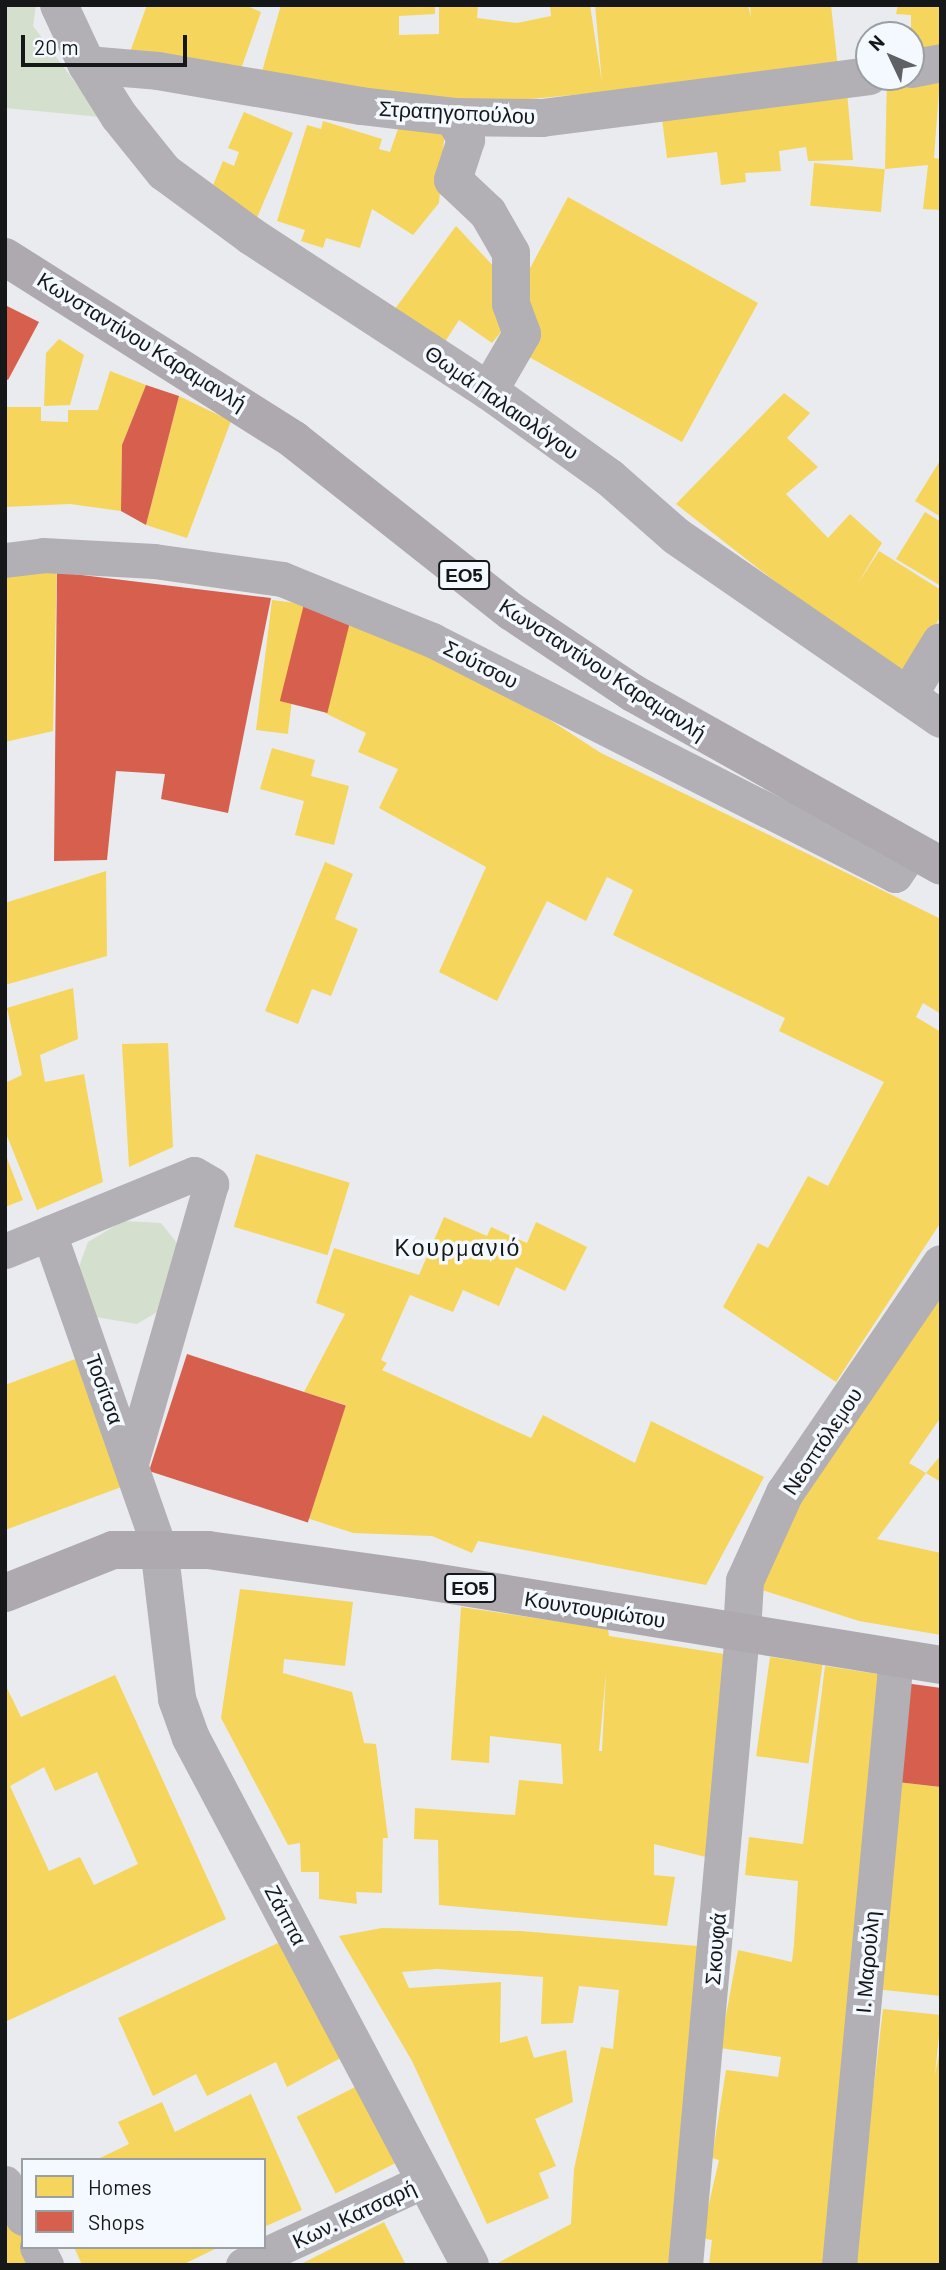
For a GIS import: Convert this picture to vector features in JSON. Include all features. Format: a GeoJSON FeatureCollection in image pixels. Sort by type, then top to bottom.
{"type":"FeatureCollection","features":[{"type":"Feature","properties":{"kind":"main road","name":"Κωνσταντίνου Καραμανλή"},"geometry":{"type":"LineString","coordinates":[[5,257],[294,440],[561,646],[671,717],[927,858]]}},
{"type":"Feature","properties":{"kind":"main road","name":"Κουντουριώτου"},"geometry":{"type":"LineString","coordinates":[[5,1593],[92,1555],[159,1547],[421,1580],[941,1665]]}},
{"type":"Feature","properties":{"kind":"street","name":"Θωμά Παλαιολόγου"},"geometry":{"type":"LineString","coordinates":[[59,5],[87,65],[136,143],[164,172],[251,236],[489,391],[610,478],[676,536],[941,719]]}},
{"type":"Feature","properties":{"kind":"street","name":"Στρατηγοπούλου"},"geometry":{"type":"LineString","coordinates":[[87,65],[454,117],[542,118],[855,78]]}},
{"type":"Feature","properties":{"kind":"street"},"geometry":{"type":"LineString","coordinates":[[454,117],[466,139],[453,180],[488,214],[510,253],[511,304],[522,334],[489,391]]}},
{"type":"Feature","properties":{"kind":"street","name":"Σούτσου"},"geometry":{"type":"LineString","coordinates":[[5,560],[43,555],[154,561],[282,579],[432,640],[895,875],[927,858]]}},
{"type":"Feature","properties":{"kind":"street"},"geometry":{"type":"LineString","coordinates":[[908,696],[941,642]]}},
{"type":"Feature","properties":{"kind":"street"},"geometry":{"type":"LineString","coordinates":[[5,1251],[194,1174],[211,1184],[131,1462]]}},
{"type":"Feature","properties":{"kind":"street","name":"Τοσίτσα"},"geometry":{"type":"LineString","coordinates":[[49,1233],[159,1547]]}},
{"type":"Feature","properties":{"kind":"street","name":"Νεοπτόλεμου"},"geometry":{"type":"LineString","coordinates":[[742,1633],[745,1581],[785,1493],[941,1264]]}},
{"type":"Feature","properties":{"kind":"street","name":"Ζάππα"},"geometry":{"type":"LineString","coordinates":[[159,1547],[177,1699],[191,1738],[470,2265]]}},
{"type":"Feature","properties":{"kind":"street","name":"Σκουφά"},"geometry":{"type":"LineString","coordinates":[[685,2265],[742,1633]]}},
{"type":"Feature","properties":{"kind":"street","name":"Ι. Μαρούλη"},"geometry":{"type":"LineString","coordinates":[[839,2265],[896,1658]]}},
{"type":"Feature","properties":{"kind":"street","name":"Κων. Κατσαρή"},"geometry":{"type":"LineString","coordinates":[[243,2265],[426,2180]]}},
{"type":"Feature","properties":{"kind":"street"},"geometry":{"type":"LineString","coordinates":[[5,2183],[21,2214]]}},
{"type":"Feature","properties":{"kind":"street"},"geometry":{"type":"LineString","coordinates":[[38,2249],[46,2265]]}},
{"type":"Feature","properties":{"kind":"green space"},"geometry":{"type":"Polygon","coordinates":[[[5,5],[36,5],[33,26],[101,117],[5,108],[5,5]]]}},
{"type":"Feature","properties":{"kind":"green space"},"geometry":{"type":"Polygon","coordinates":[[[123,1221],[161,1223],[184,1252],[169,1305],[137,1324],[96,1317],[75,1278],[88,1242],[123,1221]]]}},
{"type":"Feature","properties":{"kind":"building: Homes"},"geometry":{"type":"Polygon","coordinates":[[[147,5],[245,5],[261,12],[235,86],[129,55],[147,5]]]}},
{"type":"Feature","properties":{"kind":"building: Homes"},"geometry":{"type":"Polygon","coordinates":[[[281,5],[435,5],[435,14],[399,16],[399,35],[439,34],[439,5],[478,5],[477,18],[517,23],[551,16],[550,5],[590,5],[602,83],[595,5],[748,5],[751,18],[750,5],[831,5],[838,69],[440,108],[257,89],[281,5]]]}},
{"type":"Feature","properties":{"kind":"building: Homes"},"geometry":{"type":"Polygon","coordinates":[[[898,5],[941,5],[941,56],[925,58],[925,21],[911,21],[911,15],[896,14],[898,5]]]}},
{"type":"Feature","properties":{"kind":"building: Homes"},"geometry":{"type":"Polygon","coordinates":[[[941,63],[934,158],[941,159],[941,210],[923,209],[928,165],[885,169],[887,91],[925,91],[925,70],[941,63]]]}},
{"type":"Feature","properties":{"kind":"building: Homes"},"geometry":{"type":"Polygon","coordinates":[[[846,80],[853,160],[808,161],[806,147],[779,151],[781,171],[745,173],[746,182],[721,185],[717,152],[667,158],[660,103],[846,80]]]}},
{"type":"Feature","properties":{"kind":"building: Homes"},"geometry":{"type":"Polygon","coordinates":[[[244,112],[293,133],[256,220],[207,200],[223,161],[234,166],[239,152],[228,148],[244,112]]]}},
{"type":"Feature","properties":{"kind":"building: Homes"},"geometry":{"type":"Polygon","coordinates":[[[323,121],[382,139],[379,149],[390,152],[400,123],[445,128],[439,203],[413,235],[372,209],[360,248],[326,238],[323,248],[301,241],[305,230],[277,221],[307,125],[321,129],[323,121]]]}},
{"type":"Feature","properties":{"kind":"building: Homes"},"geometry":{"type":"Polygon","coordinates":[[[814,163],[885,169],[881,212],[810,206],[814,163]]]}},
{"type":"Feature","properties":{"kind":"building: Homes"},"geometry":{"type":"Polygon","coordinates":[[[568,197],[758,303],[682,442],[520,352],[511,304],[568,197]]]}},
{"type":"Feature","properties":{"kind":"building: Homes"},"geometry":{"type":"Polygon","coordinates":[[[456,226],[496,269],[515,315],[492,343],[459,320],[439,351],[389,317],[456,226]]]}},
{"type":"Feature","properties":{"kind":"building: Homes"},"geometry":{"type":"Polygon","coordinates":[[[59,339],[84,355],[70,405],[44,406],[46,353],[59,339]]]}},
{"type":"Feature","properties":{"kind":"building: Homes"},"geometry":{"type":"Polygon","coordinates":[[[110,371],[146,385],[122,445],[121,511],[70,504],[5,507],[5,407],[41,407],[41,421],[68,422],[68,410],[98,410],[110,371]]]}},
{"type":"Feature","properties":{"kind":"building: Homes"},"geometry":{"type":"Polygon","coordinates":[[[784,393],[810,413],[787,438],[818,467],[786,494],[828,538],[850,514],[882,543],[857,585],[879,551],[941,590],[941,616],[905,673],[782,587],[676,504],[784,393]]]}},
{"type":"Feature","properties":{"kind":"building: Homes"},"geometry":{"type":"Polygon","coordinates":[[[179,396],[231,421],[187,538],[146,525],[179,396]]]}},
{"type":"Feature","properties":{"kind":"building: Homes"},"geometry":{"type":"Polygon","coordinates":[[[941,459],[941,517],[915,501],[941,459]]]}},
{"type":"Feature","properties":{"kind":"building: Homes"},"geometry":{"type":"Polygon","coordinates":[[[925,512],[941,522],[941,586],[896,559],[925,512]]]}},
{"type":"Feature","properties":{"kind":"building: Homes"},"geometry":{"type":"Polygon","coordinates":[[[57,560],[53,731],[5,742],[5,576],[57,560]]]}},
{"type":"Feature","properties":{"kind":"building: Homes"},"geometry":{"type":"Polygon","coordinates":[[[272,600],[304,604],[288,734],[256,730],[272,600]]]}},
{"type":"Feature","properties":{"kind":"building: Homes"},"geometry":{"type":"Polygon","coordinates":[[[351,616],[550,720],[601,753],[941,919],[941,1014],[923,1003],[916,1017],[941,1032],[941,1222],[836,1382],[723,1307],[758,1243],[768,1248],[808,1176],[828,1186],[884,1082],[779,1031],[785,1018],[613,935],[633,890],[607,877],[586,921],[547,901],[497,1001],[439,972],[486,867],[379,808],[398,769],[358,752],[366,733],[325,713],[351,616]]]}},
{"type":"Feature","properties":{"kind":"building: Homes"},"geometry":{"type":"Polygon","coordinates":[[[272,748],[315,760],[311,776],[349,786],[334,845],[295,835],[304,801],[260,789],[272,748]]]}},
{"type":"Feature","properties":{"kind":"building: Homes"},"geometry":{"type":"Polygon","coordinates":[[[325,862],[353,874],[335,919],[358,929],[331,996],[312,989],[298,1024],[265,1011],[325,862]]]}},
{"type":"Feature","properties":{"kind":"building: Homes"},"geometry":{"type":"Polygon","coordinates":[[[106,871],[107,956],[5,985],[5,903],[106,871]]]}},
{"type":"Feature","properties":{"kind":"building: Homes"},"geometry":{"type":"Polygon","coordinates":[[[73,988],[78,1039],[40,1055],[45,1082],[84,1074],[103,1182],[37,1210],[5,1131],[5,1083],[22,1075],[7,1008],[73,988]]]}},
{"type":"Feature","properties":{"kind":"building: Homes"},"geometry":{"type":"Polygon","coordinates":[[[168,1043],[173,1147],[129,1167],[122,1044],[168,1043]]]}},
{"type":"Feature","properties":{"kind":"building: Homes"},"geometry":{"type":"Polygon","coordinates":[[[5,1153],[23,1200],[5,1207],[5,1153]]]}},
{"type":"Feature","properties":{"kind":"building: Homes"},"geometry":{"type":"Polygon","coordinates":[[[256,1154],[350,1183],[327,1255],[234,1227],[256,1154]]]}},
{"type":"Feature","properties":{"kind":"building: Homes"},"geometry":{"type":"Polygon","coordinates":[[[444,1217],[487,1236],[491,1227],[527,1243],[536,1222],[587,1247],[565,1291],[516,1267],[499,1306],[463,1290],[453,1312],[410,1295],[381,1360],[387,1363],[382,1370],[531,1438],[543,1415],[635,1463],[651,1421],[764,1477],[706,1585],[478,1541],[472,1553],[432,1536],[353,1533],[304,1517],[346,1405],[304,1392],[345,1314],[316,1303],[334,1248],[419,1275],[444,1217]]]}},
{"type":"Feature","properties":{"kind":"building: Homes"},"geometry":{"type":"Polygon","coordinates":[[[941,1275],[941,1417],[909,1463],[926,1473],[877,1539],[941,1553],[941,1635],[859,1621],[753,1587],[794,1496],[941,1275]]]}},
{"type":"Feature","properties":{"kind":"building: Homes"},"geometry":{"type":"Polygon","coordinates":[[[78,1358],[124,1486],[5,1530],[5,1385],[78,1358]]]}},
{"type":"Feature","properties":{"kind":"building: Homes"},"geometry":{"type":"Polygon","coordinates":[[[941,1455],[941,1482],[926,1473],[941,1455]]]}},
{"type":"Feature","properties":{"kind":"building: Homes"},"geometry":{"type":"Polygon","coordinates":[[[240,1589],[353,1602],[345,1666],[284,1659],[283,1673],[352,1692],[364,1743],[376,1744],[388,1838],[383,1838],[382,1893],[356,1892],[357,1904],[319,1899],[319,1872],[301,1872],[300,1843],[288,1845],[221,1718],[240,1589]]]}},
{"type":"Feature","properties":{"kind":"building: Homes"},"geometry":{"type":"Polygon","coordinates":[[[461,1607],[608,1629],[609,1636],[731,1655],[714,1859],[654,1844],[654,1875],[675,1877],[667,1926],[439,1905],[438,1840],[414,1839],[415,1808],[515,1815],[519,1780],[563,1784],[561,1744],[490,1736],[489,1763],[451,1760],[461,1607]],[[606,1672],[599,1751],[602,1751],[606,1672]]]}},
{"type":"Feature","properties":{"kind":"building: Homes"},"geometry":{"type":"Polygon","coordinates":[[[770,1657],[822,1664],[809,1763],[756,1756],[770,1657]]]}},
{"type":"Feature","properties":{"kind":"building: Homes"},"geometry":{"type":"Polygon","coordinates":[[[825,1666],[891,1676],[826,2265],[709,2265],[712,2240],[701,2238],[719,2160],[712,2158],[726,2070],[778,2077],[781,2057],[720,2048],[738,1950],[792,1962],[794,1944],[798,1881],[745,1875],[749,1837],[803,1844],[825,1666]]]}},
{"type":"Feature","properties":{"kind":"building: Homes"},"geometry":{"type":"Polygon","coordinates":[[[115,1675],[226,1919],[5,2022],[5,1684],[21,1717],[115,1675]],[[44,1767],[10,1786],[49,1871],[80,1857],[94,1885],[138,1864],[97,1772],[55,1791],[44,1767]]]}},
{"type":"Feature","properties":{"kind":"building: Homes"},"geometry":{"type":"Polygon","coordinates":[[[897,1782],[941,1787],[941,1996],[875,1989],[897,1782]]]}},
{"type":"Feature","properties":{"kind":"building: Homes"},"geometry":{"type":"Polygon","coordinates":[[[382,1928],[521,1931],[709,1947],[669,2265],[494,2265],[571,2224],[574,2169],[601,2047],[613,2049],[619,1990],[579,1986],[573,2023],[541,2024],[543,1977],[437,1969],[402,1972],[409,1988],[501,1982],[500,2043],[527,2036],[534,2058],[566,2050],[573,2102],[535,2119],[556,2166],[539,2173],[549,2198],[487,2224],[412,2061],[339,1936],[382,1928]]]}},
{"type":"Feature","properties":{"kind":"building: Homes"},"geometry":{"type":"Polygon","coordinates":[[[293,1936],[350,2053],[287,2087],[276,2062],[207,2096],[196,2074],[153,2096],[118,2018],[293,1936]]]}},
{"type":"Feature","properties":{"kind":"building: Homes"},"geometry":{"type":"Polygon","coordinates":[[[883,2009],[941,2015],[935,2075],[941,2044],[941,2265],[853,2265],[883,2009]]]}},
{"type":"Feature","properties":{"kind":"building: Homes"},"geometry":{"type":"Polygon","coordinates":[[[367,2081],[406,2158],[336,2193],[297,2117],[367,2081]]]}},
{"type":"Feature","properties":{"kind":"building: Homes"},"geometry":{"type":"Polygon","coordinates":[[[251,2094],[302,2210],[266,2226],[266,2158],[100,2158],[129,2144],[118,2122],[162,2102],[175,2132],[251,2094]]]}},
{"type":"Feature","properties":{"kind":"building: Homes"},"geometry":{"type":"Polygon","coordinates":[[[5,2196],[21,2228],[21,2249],[25,2249],[41,2265],[5,2265],[5,2196]]]}},
{"type":"Feature","properties":{"kind":"building: Homes"},"geometry":{"type":"Polygon","coordinates":[[[384,2222],[406,2265],[299,2265],[384,2222]]]}},
{"type":"Feature","properties":{"kind":"building: Homes"},"geometry":{"type":"Polygon","coordinates":[[[75,2249],[215,2249],[182,2265],[82,2265],[75,2249]]]}},
{"type":"Feature","properties":{"kind":"building: Shops"},"geometry":{"type":"Polygon","coordinates":[[[5,305],[39,322],[8,380],[5,378],[5,305]]]}},
{"type":"Feature","properties":{"kind":"building: Shops"},"geometry":{"type":"Polygon","coordinates":[[[146,385],[179,396],[146,525],[121,511],[122,445],[146,385]]]}},
{"type":"Feature","properties":{"kind":"building: Shops"},"geometry":{"type":"Polygon","coordinates":[[[57,572],[271,598],[228,813],[161,799],[165,774],[116,771],[107,860],[54,861],[57,572]]]}},
{"type":"Feature","properties":{"kind":"building: Shops"},"geometry":{"type":"Polygon","coordinates":[[[304,604],[352,616],[327,713],[280,701],[304,604]]]}},
{"type":"Feature","properties":{"kind":"building: Shops"},"geometry":{"type":"Polygon","coordinates":[[[187,1354],[346,1406],[308,1523],[149,1471],[187,1354]]]}},
{"type":"Feature","properties":{"kind":"building: Shops"},"geometry":{"type":"Polygon","coordinates":[[[905,1683],[941,1688],[941,1787],[897,1782],[905,1683]]]}},
{"type":"Feature","properties":{"kind":"district","name":"Κουρμανιό"},"geometry":{"type":"Point","coordinates":[458,1247]}}]}
